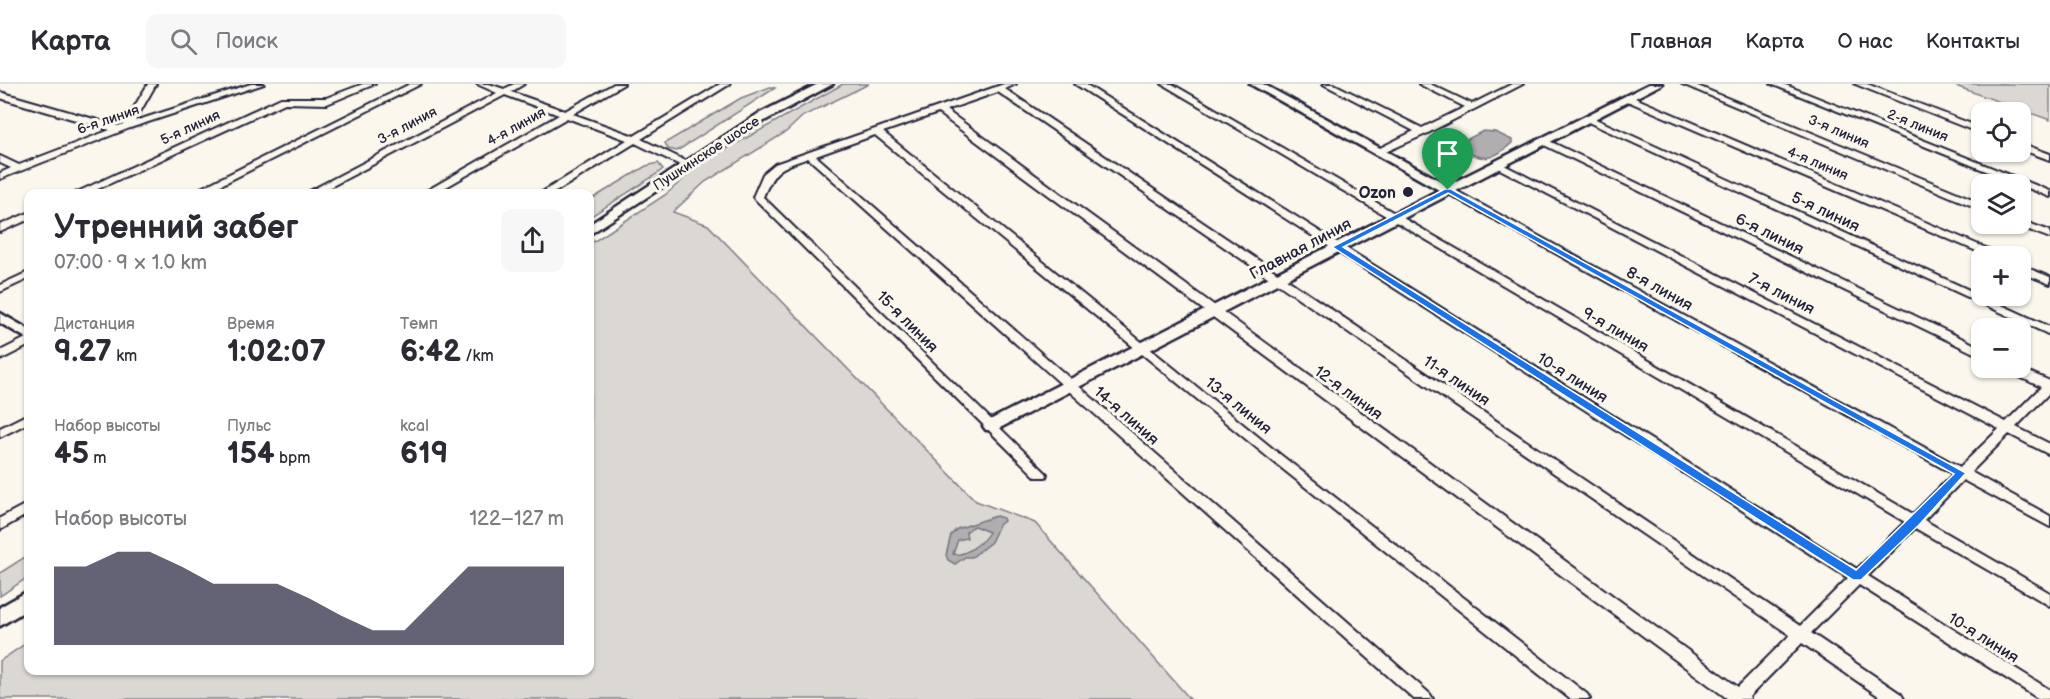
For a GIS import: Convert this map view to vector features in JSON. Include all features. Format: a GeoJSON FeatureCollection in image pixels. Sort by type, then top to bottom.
{"type":"FeatureCollection","features":[{"type":"Feature","properties":{"kind":"main road","name":"Пушкинское шоссе"},"geometry":{"type":"LineString","coordinates":[[594,227],[762,117],[827,84]]}},
{"type":"Feature","properties":{"kind":"main road"},"geometry":{"type":"LineString","coordinates":[[0,618],[24,602]]}},
{"type":"Feature","properties":{"kind":"street"},"geometry":{"type":"LineString","coordinates":[[0,95],[123,128],[152,84]]}},
{"type":"Feature","properties":{"kind":"street","name":"6-я линия"},"geometry":{"type":"LineString","coordinates":[[0,176],[123,128],[260,84]]}},
{"type":"Feature","properties":{"kind":"street","name":"5-я линия"},"geometry":{"type":"LineString","coordinates":[[89,189],[284,100],[327,101],[371,84]]}},
{"type":"Feature","properties":{"kind":"street"},"geometry":{"type":"LineString","coordinates":[[204,189],[417,84]]}},
{"type":"Feature","properties":{"kind":"street"},"geometry":{"type":"LineString","coordinates":[[482,84],[634,139],[687,165]]}},
{"type":"Feature","properties":{"kind":"street","name":"3-я линия"},"geometry":{"type":"LineString","coordinates":[[319,189],[520,84]]}},
{"type":"Feature","properties":{"kind":"street","name":"4-я линия"},"geometry":{"type":"LineString","coordinates":[[435,189],[620,84]]}},
{"type":"Feature","properties":{"kind":"street"},"geometry":{"type":"LineString","coordinates":[[552,189],[726,84]]}},
{"type":"Feature","properties":{"kind":"street"},"geometry":{"type":"LineString","coordinates":[[810,155],[1012,84]]}},
{"type":"Feature","properties":{"kind":"street","name":"10-я линия"},"geometry":{"type":"LineString","coordinates":[[1079,84],[2050,698]]}},
{"type":"Feature","properties":{"kind":"street","name":"9-я линия"},"geometry":{"type":"LineString","coordinates":[[1166,84],[2050,600]]}},
{"type":"Feature","properties":{"kind":"street","name":"8-я линия"},"geometry":{"type":"LineString","coordinates":[[1255,84],[1381,151],[2050,522]]}},
{"type":"Feature","properties":{"kind":"street"},"geometry":{"type":"LineString","coordinates":[[1327,84],[1423,132]]}},
{"type":"Feature","properties":{"kind":"street"},"geometry":{"type":"LineString","coordinates":[[1423,84],[1472,107]]}},
{"type":"Feature","properties":{"kind":"street"},"geometry":{"type":"LineString","coordinates":[[1381,151],[1518,84]]}},
{"type":"Feature","properties":{"kind":"street","name":"Главная линия"},"geometry":{"type":"LineString","coordinates":[[991,426],[1279,279],[1392,217],[1499,166],[1657,84]]}},
{"type":"Feature","properties":{"kind":"street","name":"3-я линия"},"geometry":{"type":"LineString","coordinates":[[1686,84],[1971,202]]}},
{"type":"Feature","properties":{"kind":"street","name":"2-я линия"},"geometry":{"type":"LineString","coordinates":[[1775,84],[2050,194]]}},
{"type":"Feature","properties":{"kind":"street"},"geometry":{"type":"LineString","coordinates":[[1859,84],[1971,127]]}},
{"type":"Feature","properties":{"kind":"street","name":"11-я линия"},"geometry":{"type":"LineString","coordinates":[[999,89],[1896,699]]}},
{"type":"Feature","properties":{"kind":"street","name":"4-я линия"},"geometry":{"type":"LineString","coordinates":[[1628,98],[1973,246]]}},
{"type":"Feature","properties":{"kind":"street","name":"12-я линия"},"geometry":{"type":"LineString","coordinates":[[943,107],[1213,312],[1739,698]]}},
{"type":"Feature","properties":{"kind":"street","name":"5-я линия"},"geometry":{"type":"LineString","coordinates":[[1589,119],[2050,331]]}},
{"type":"Feature","properties":{"kind":"street","name":"13-я линия"},"geometry":{"type":"LineString","coordinates":[[878,132],[1144,349],[1582,699]]}},
{"type":"Feature","properties":{"kind":"street","name":"6-я линия"},"geometry":{"type":"LineString","coordinates":[[1545,142],[1971,348]]}},
{"type":"Feature","properties":{"kind":"street"},"geometry":{"type":"LineString","coordinates":[[2031,150],[2050,157]]}},
{"type":"Feature","properties":{"kind":"street","name":"15-я линия"},"geometry":{"type":"LineString","coordinates":[[810,155],[778,166],[768,174],[758,196],[1041,474]]}},
{"type":"Feature","properties":{"kind":"street","name":"14-я линия"},"geometry":{"type":"LineString","coordinates":[[810,155],[1425,699]]}},
{"type":"Feature","properties":{"kind":"street"},"geometry":{"type":"LineString","coordinates":[[0,159],[18,168]]}},
{"type":"Feature","properties":{"kind":"street","name":"7-я линия"},"geometry":{"type":"LineString","coordinates":[[1499,166],[2050,450]]}},
{"type":"Feature","properties":{"kind":"street"},"geometry":{"type":"LineString","coordinates":[[0,229],[24,218]]}},
{"type":"Feature","properties":{"kind":"street"},"geometry":{"type":"LineString","coordinates":[[2031,227],[2050,235]]}},
{"type":"Feature","properties":{"kind":"street"},"geometry":{"type":"LineString","coordinates":[[2031,272],[2050,281]]}},
{"type":"Feature","properties":{"kind":"street"},"geometry":{"type":"LineString","coordinates":[[0,289],[24,277]]}},
{"type":"Feature","properties":{"kind":"street"},"geometry":{"type":"LineString","coordinates":[[0,317],[24,332]]}},
{"type":"Feature","properties":{"kind":"street"},"geometry":{"type":"LineString","coordinates":[[0,356],[24,343]]}},
{"type":"Feature","properties":{"kind":"street"},"geometry":{"type":"LineString","coordinates":[[1739,698],[1857,576],[1915,522],[1961,473],[2009,429],[2050,386],[2031,377]]}},
{"type":"Feature","properties":{"kind":"street"},"geometry":{"type":"LineString","coordinates":[[0,433],[24,420]]}},
{"type":"Feature","properties":{"kind":"street"},"geometry":{"type":"LineString","coordinates":[[0,525],[24,510]]}},
{"type":"Feature","properties":{"kind":"shaded area"},"geometry":{"type":"Polygon","coordinates":[[[843,84],[869,84],[803,116],[786,132],[705,182],[673,212],[708,225],[976,501],[1035,523],[1190,699],[0,699],[0,661],[24,645],[24,675],[594,675],[594,241],[665,195],[703,162],[843,84]]]}},
{"type":"Feature","properties":{"kind":"shaded area"},"geometry":{"type":"Polygon","coordinates":[[[1950,84],[2050,84],[2050,120],[2031,113],[2031,102],[2000,102],[1950,84]]]}},
{"type":"Feature","properties":{"kind":"shaded area"},"geometry":{"type":"Polygon","coordinates":[[[770,87],[775,88],[677,151],[668,149],[665,143],[741,98],[770,87]]]}},
{"type":"Feature","properties":{"kind":"shaded area"},"geometry":{"type":"Polygon","coordinates":[[[1483,131],[1495,132],[1512,140],[1512,143],[1494,156],[1483,158],[1462,150],[1462,142],[1483,131]]]}},
{"type":"Feature","properties":{"kind":"shaded area"},"geometry":{"type":"Polygon","coordinates":[[[658,163],[663,169],[594,214],[594,198],[646,166],[658,163]]]}},
{"type":"Feature","properties":{"kind":"shaded area"},"geometry":{"type":"Polygon","coordinates":[[[996,516],[1003,518],[1004,521],[999,525],[991,542],[972,557],[965,557],[955,564],[948,560],[946,555],[951,535],[957,529],[996,516]],[[974,526],[966,532],[967,538],[958,540],[953,554],[963,553],[973,548],[989,532],[974,526]]]}},
{"type":"Feature","properties":{"kind":"shaded area"},"geometry":{"type":"Polygon","coordinates":[[[24,558],[24,580],[0,596],[0,573],[24,558]]]}},
{"type":"Feature","properties":{"kind":"place","name":"Ozon"},"geometry":{"type":"Point","coordinates":[1408,192]}},
{"type":"Feature","properties":{"kind":"route"},"geometry":{"type":"LineString","coordinates":[[1448,190],[1961,473],[1915,522],[1857,576],[1337,247],[1448,190]]}}]}
